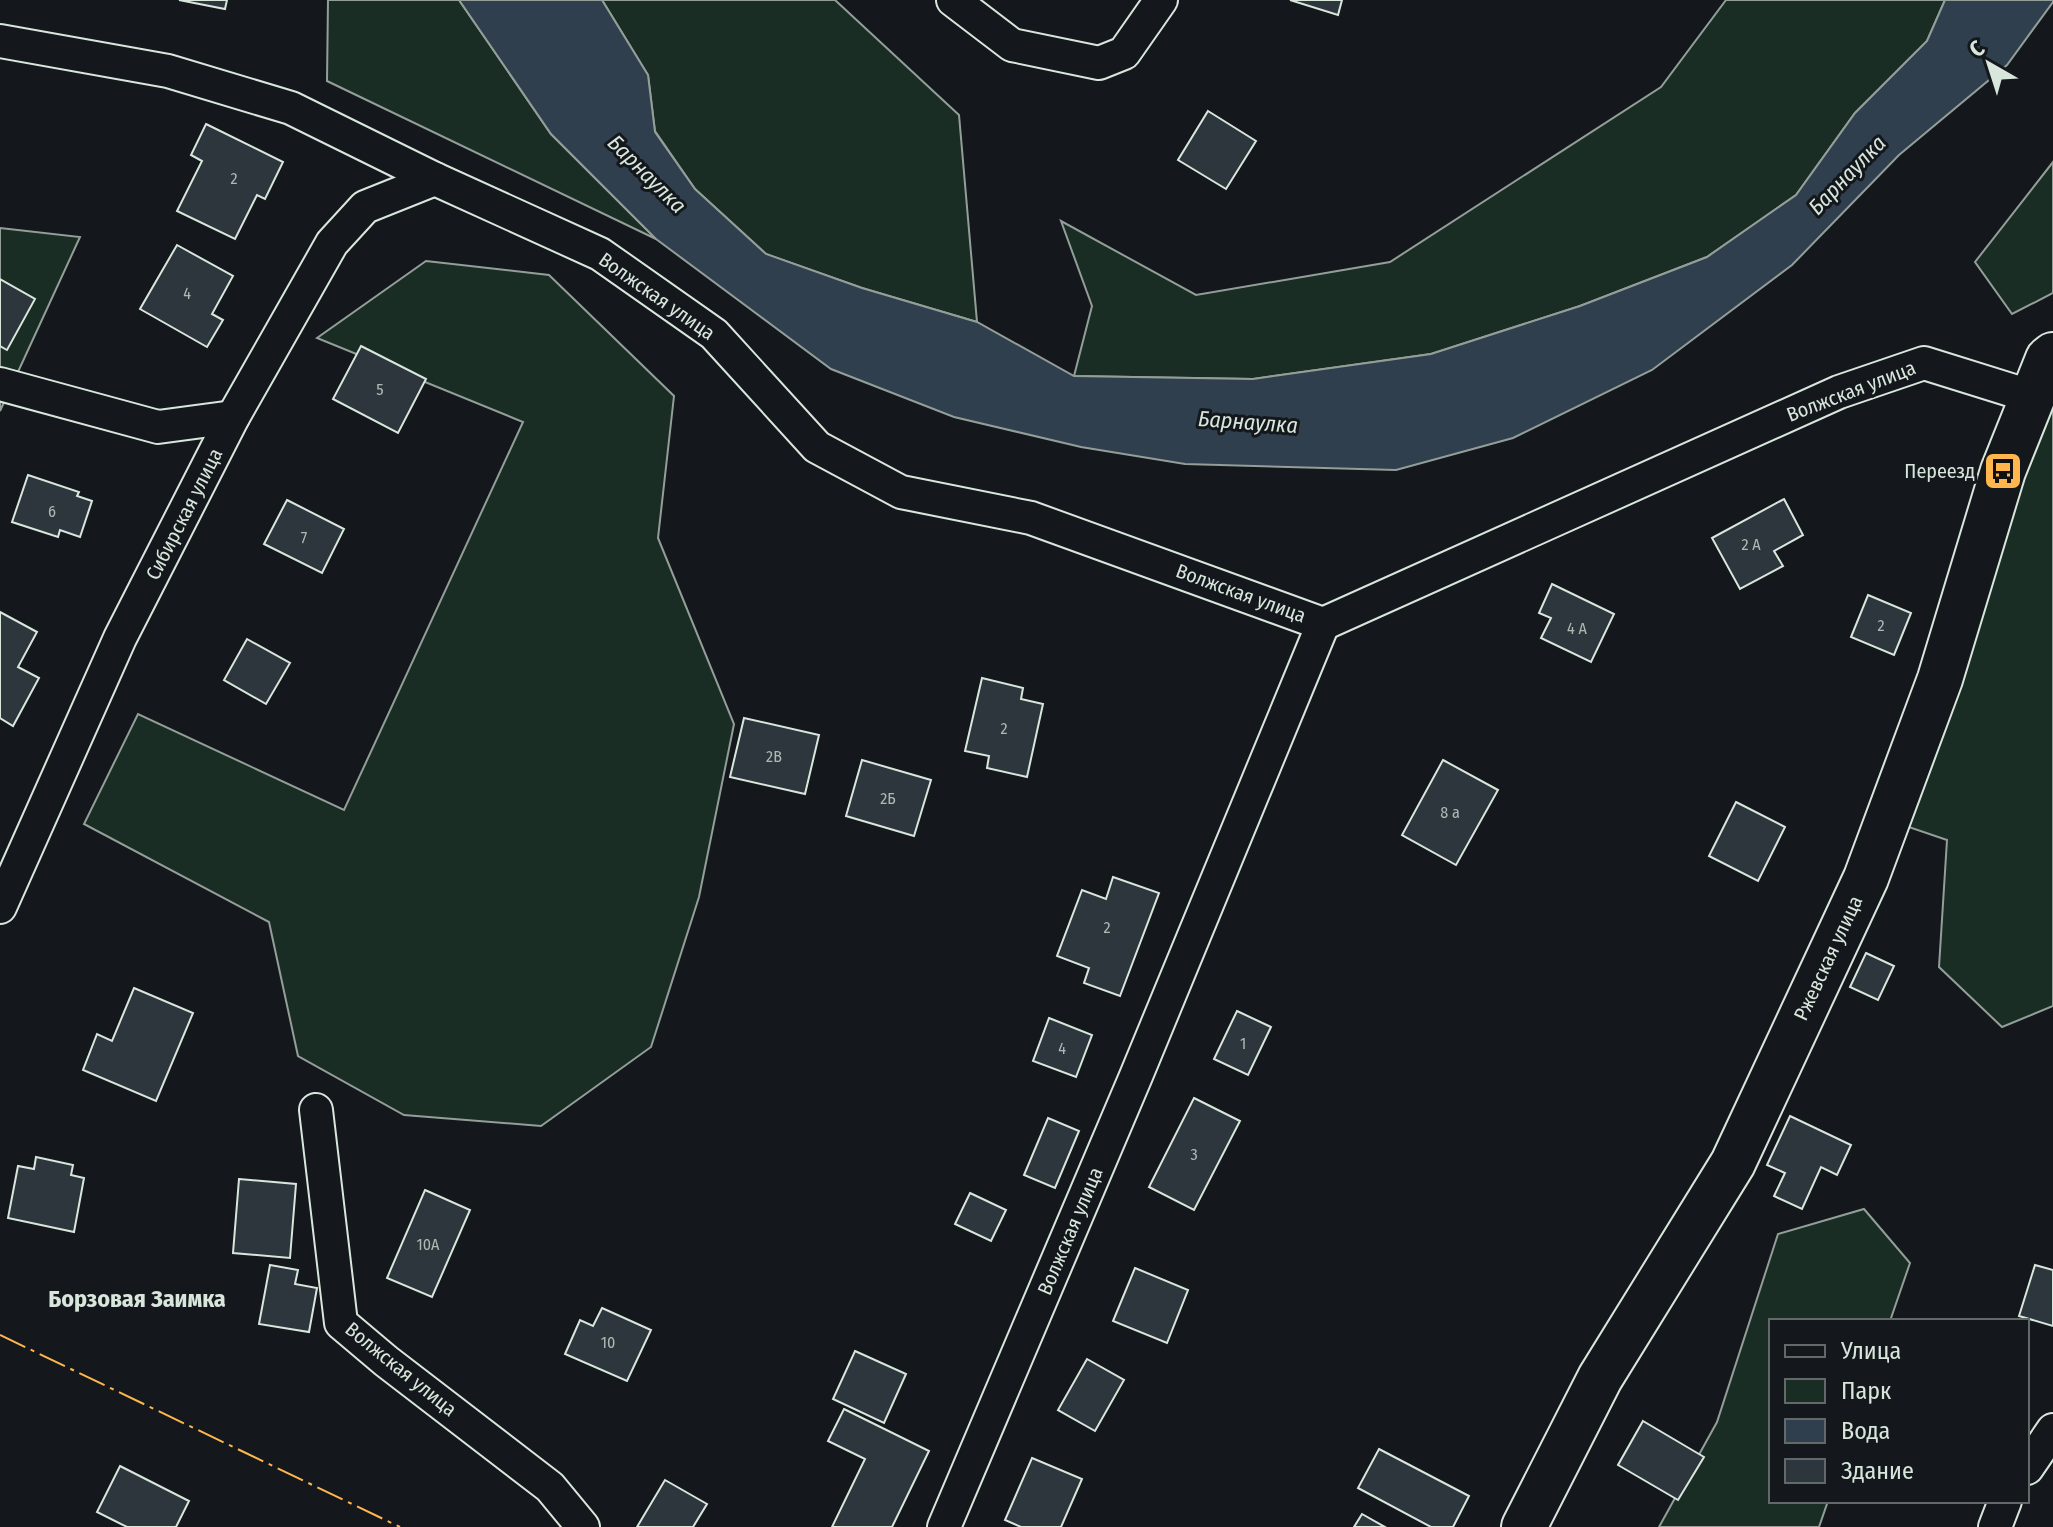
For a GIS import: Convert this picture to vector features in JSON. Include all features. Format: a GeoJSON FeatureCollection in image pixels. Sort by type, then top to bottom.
{"type":"FeatureCollection","features":[{"type":"Feature","properties":{"kind":"main road","name":"Ржевская улица"},"geometry":{"type":"LineString","coordinates":[[1524,1527],[1600,1378],[1733,1163],[1866,878],[1940,679],[2003,471],[2048,359],[2053,355]]}},
{"type":"Feature","properties":{"kind":"street"},"geometry":{"type":"LineString","coordinates":[[953,0],[1012,45],[1099,63],[1124,53],[1161,0]]}},
{"type":"Feature","properties":{"kind":"street","name":"Волжская улица"},"geometry":{"type":"LineString","coordinates":[[0,41],[168,71],[291,108],[435,179],[600,254],[714,334],[817,447],[901,492],[1031,518],[1323,624]]}},
{"type":"Feature","properties":{"kind":"street","name":"Сибирская улица"},"geometry":{"type":"LineString","coordinates":[[0,907],[120,638],[233,417],[332,243],[365,207],[435,179]]}},
{"type":"Feature","properties":{"kind":"street","name":"Волжская улица"},"geometry":{"type":"LineString","coordinates":[[944,1527],[1136,1076],[1323,624],[1839,392],[1924,363],[2033,397]]}},
{"type":"Feature","properties":{"kind":"street"},"geometry":{"type":"LineString","coordinates":[[0,384],[158,427],[233,417]]}},
{"type":"Feature","properties":{"kind":"street","name":"Волжская улица"},"geometry":{"type":"LineString","coordinates":[[316,1110],[341,1323],[550,1487],[583,1527]]}},
{"type":"Feature","properties":{"kind":"street"},"geometry":{"type":"LineString","coordinates":[[2029,1465],[2053,1430]]}},
{"type":"Feature","properties":{"kind":"street"},"geometry":{"type":"LineString","coordinates":[[1995,1527],[2004,1503]]}},
{"type":"Feature","properties":{"kind":"green space"},"geometry":{"type":"Polygon","coordinates":[[[328,0],[459,0],[551,134],[656,239],[327,81],[328,0]]]}},
{"type":"Feature","properties":{"kind":"green space"},"geometry":{"type":"Polygon","coordinates":[[[602,0],[835,0],[959,115],[977,322],[862,288],[766,254],[695,189],[655,131],[648,75],[602,0]]]}},
{"type":"Feature","properties":{"kind":"green space"},"geometry":{"type":"Polygon","coordinates":[[[1726,0],[1945,0],[1927,41],[1855,113],[1796,195],[1707,257],[1580,306],[1431,354],[1253,379],[1074,376],[1092,306],[1061,221],[1196,295],[1390,262],[1661,87],[1726,0]]]}},
{"type":"Feature","properties":{"kind":"green space"},"geometry":{"type":"Polygon","coordinates":[[[2053,162],[2053,293],[2012,314],[1975,262],[2053,162]]]}},
{"type":"Feature","properties":{"kind":"green space"},"geometry":{"type":"Polygon","coordinates":[[[0,228],[80,237],[0,411],[0,228]]]}},
{"type":"Feature","properties":{"kind":"green space"},"geometry":{"type":"Polygon","coordinates":[[[426,261],[549,275],[674,396],[658,538],[734,724],[699,897],[651,1047],[541,1126],[404,1115],[298,1056],[269,922],[84,824],[138,714],[344,810],[523,422],[317,338],[426,261]]]}},
{"type":"Feature","properties":{"kind":"green space"},"geometry":{"type":"Polygon","coordinates":[[[2053,405],[2053,1006],[2002,1027],[1939,967],[1947,840],[1888,820],[2023,446],[2053,405]]]}},
{"type":"Feature","properties":{"kind":"green space"},"geometry":{"type":"Polygon","coordinates":[[[1864,1209],[1910,1263],[1891,1319],[1769,1319],[1769,1503],[1827,1503],[1819,1527],[1659,1527],[1717,1422],[1778,1234],[1864,1209]]]}},
{"type":"Feature","properties":{"kind":"water","name":"Барнаулка"},"geometry":{"type":"Polygon","coordinates":[[[459,0],[602,0],[648,75],[655,132],[695,189],[766,254],[862,288],[977,322],[1074,376],[1253,379],[1431,354],[1580,306],[1707,257],[1796,195],[1855,113],[1927,41],[1945,0],[2053,2],[2007,65],[1899,155],[1792,265],[1652,370],[1513,438],[1396,470],[1185,464],[1081,447],[954,417],[831,369],[656,239],[551,134],[459,0]]]}},
{"type":"Feature","properties":{"kind":"building"},"geometry":{"type":"Polygon","coordinates":[[[179,0],[227,0],[225,9],[179,0]]]}},
{"type":"Feature","properties":{"kind":"building"},"geometry":{"type":"Polygon","coordinates":[[[1290,0],[1342,0],[1338,15],[1290,0]]]}},
{"type":"Feature","properties":{"kind":"building"},"geometry":{"type":"Polygon","coordinates":[[[1208,111],[1256,141],[1226,189],[1178,160],[1208,111]]]}},
{"type":"Feature","properties":{"kind":"building"},"geometry":{"type":"Polygon","coordinates":[[[206,124],[283,162],[265,199],[257,195],[235,239],[177,211],[202,161],[191,155],[206,124]]]}},
{"type":"Feature","properties":{"kind":"building"},"geometry":{"type":"Polygon","coordinates":[[[177,245],[233,276],[212,314],[223,320],[207,347],[140,309],[177,245]]]}},
{"type":"Feature","properties":{"kind":"building"},"geometry":{"type":"Polygon","coordinates":[[[0,279],[35,299],[7,350],[0,346],[0,279]]]}},
{"type":"Feature","properties":{"kind":"building"},"geometry":{"type":"Polygon","coordinates":[[[361,346],[426,379],[398,433],[333,399],[361,346]]]}},
{"type":"Feature","properties":{"kind":"building"},"geometry":{"type":"Polygon","coordinates":[[[28,475],[79,492],[77,496],[92,501],[80,537],[60,530],[58,537],[12,522],[28,475]]]}},
{"type":"Feature","properties":{"kind":"building"},"geometry":{"type":"Polygon","coordinates":[[[1784,499],[1803,535],[1774,551],[1783,566],[1740,589],[1712,538],[1784,499]]]}},
{"type":"Feature","properties":{"kind":"building"},"geometry":{"type":"Polygon","coordinates":[[[287,500],[344,529],[322,573],[264,544],[287,500]]]}},
{"type":"Feature","properties":{"kind":"building"},"geometry":{"type":"Polygon","coordinates":[[[1552,584],[1614,614],[1591,662],[1541,638],[1551,618],[1539,613],[1552,584]]]}},
{"type":"Feature","properties":{"kind":"building"},"geometry":{"type":"Polygon","coordinates":[[[1868,595],[1911,613],[1894,655],[1851,637],[1868,595]]]}},
{"type":"Feature","properties":{"kind":"building"},"geometry":{"type":"Polygon","coordinates":[[[0,612],[37,632],[18,667],[39,678],[13,726],[0,718],[0,612]]]}},
{"type":"Feature","properties":{"kind":"building"},"geometry":{"type":"Polygon","coordinates":[[[247,639],[290,663],[266,704],[224,680],[247,639]]]}},
{"type":"Feature","properties":{"kind":"building"},"geometry":{"type":"Polygon","coordinates":[[[982,678],[1023,688],[1021,699],[1043,704],[1027,777],[987,768],[989,756],[965,751],[982,678]]]}},
{"type":"Feature","properties":{"kind":"building"},"geometry":{"type":"Polygon","coordinates":[[[744,718],[819,735],[805,794],[730,777],[744,718]]]}},
{"type":"Feature","properties":{"kind":"building"},"geometry":{"type":"Polygon","coordinates":[[[862,760],[931,780],[914,836],[846,816],[862,760]]]}},
{"type":"Feature","properties":{"kind":"building"},"geometry":{"type":"Polygon","coordinates":[[[1443,760],[1498,790],[1456,865],[1402,835],[1443,760]]]}},
{"type":"Feature","properties":{"kind":"building"},"geometry":{"type":"Polygon","coordinates":[[[1736,802],[1785,827],[1758,881],[1709,856],[1736,802]]]}},
{"type":"Feature","properties":{"kind":"building"},"geometry":{"type":"Polygon","coordinates":[[[1113,877],[1159,893],[1120,996],[1084,983],[1089,968],[1057,956],[1082,890],[1106,899],[1113,877]]]}},
{"type":"Feature","properties":{"kind":"building"},"geometry":{"type":"Polygon","coordinates":[[[1866,953],[1894,966],[1878,1000],[1850,987],[1866,953]]]}},
{"type":"Feature","properties":{"kind":"building"},"geometry":{"type":"Polygon","coordinates":[[[134,988],[193,1013],[156,1101],[83,1070],[97,1034],[112,1041],[134,988]]]}},
{"type":"Feature","properties":{"kind":"building"},"geometry":{"type":"Polygon","coordinates":[[[1237,1011],[1271,1027],[1248,1075],[1214,1059],[1237,1011]]]}},
{"type":"Feature","properties":{"kind":"building"},"geometry":{"type":"Polygon","coordinates":[[[1049,1018],[1092,1035],[1076,1077],[1033,1061],[1049,1018]]]}},
{"type":"Feature","properties":{"kind":"building"},"geometry":{"type":"Polygon","coordinates":[[[1194,1098],[1240,1121],[1194,1210],[1149,1187],[1194,1098]]]}},
{"type":"Feature","properties":{"kind":"building"},"geometry":{"type":"Polygon","coordinates":[[[1790,1116],[1851,1145],[1837,1175],[1821,1167],[1802,1209],[1774,1196],[1785,1173],[1767,1165],[1790,1116]]]}},
{"type":"Feature","properties":{"kind":"building"},"geometry":{"type":"Polygon","coordinates":[[[1048,1118],[1079,1131],[1055,1188],[1024,1175],[1048,1118]]]}},
{"type":"Feature","properties":{"kind":"building"},"geometry":{"type":"Polygon","coordinates":[[[36,1157],[73,1165],[71,1175],[84,1178],[74,1232],[8,1218],[18,1166],[34,1169],[36,1157]]]}},
{"type":"Feature","properties":{"kind":"building"},"geometry":{"type":"Polygon","coordinates":[[[239,1179],[296,1184],[290,1258],[233,1253],[239,1179]]]}},
{"type":"Feature","properties":{"kind":"building"},"geometry":{"type":"Polygon","coordinates":[[[425,1190],[470,1210],[432,1297],[387,1278],[425,1190]]]}},
{"type":"Feature","properties":{"kind":"building"},"geometry":{"type":"Polygon","coordinates":[[[970,1193],[1006,1210],[991,1241],[955,1224],[970,1193]]]}},
{"type":"Feature","properties":{"kind":"building"},"geometry":{"type":"Polygon","coordinates":[[[270,1265],[298,1270],[295,1284],[317,1288],[309,1332],[259,1324],[270,1265]]]}},
{"type":"Feature","properties":{"kind":"building"},"geometry":{"type":"Polygon","coordinates":[[[2035,1265],[2053,1270],[2053,1326],[2019,1316],[2035,1265]]]}},
{"type":"Feature","properties":{"kind":"building"},"geometry":{"type":"Polygon","coordinates":[[[1135,1268],[1188,1290],[1167,1343],[1113,1321],[1135,1268]]]}},
{"type":"Feature","properties":{"kind":"building"},"geometry":{"type":"Polygon","coordinates":[[[602,1308],[651,1330],[627,1381],[565,1354],[580,1320],[593,1326],[602,1308]]]}},
{"type":"Feature","properties":{"kind":"building"},"geometry":{"type":"Polygon","coordinates":[[[855,1351],[906,1374],[884,1423],[833,1399],[855,1351]]]}},
{"type":"Feature","properties":{"kind":"building"},"geometry":{"type":"Polygon","coordinates":[[[1087,1359],[1124,1380],[1095,1431],[1058,1410],[1087,1359]]]}},
{"type":"Feature","properties":{"kind":"building"},"geometry":{"type":"Polygon","coordinates":[[[844,1409],[929,1451],[892,1527],[832,1527],[865,1459],[828,1441],[844,1409]]]}},
{"type":"Feature","properties":{"kind":"building"},"geometry":{"type":"Polygon","coordinates":[[[1643,1421],[1704,1457],[1678,1500],[1618,1465],[1643,1421]]]}},
{"type":"Feature","properties":{"kind":"building"},"geometry":{"type":"Polygon","coordinates":[[[1379,1449],[1469,1496],[1453,1527],[1431,1527],[1358,1488],[1379,1449]]]}},
{"type":"Feature","properties":{"kind":"building"},"geometry":{"type":"Polygon","coordinates":[[[1032,1458],[1082,1479],[1061,1527],[1021,1527],[1005,1520],[1032,1458]]]}},
{"type":"Feature","properties":{"kind":"building"},"geometry":{"type":"Polygon","coordinates":[[[120,1466],[189,1501],[176,1527],[127,1527],[97,1512],[120,1466]]]}},
{"type":"Feature","properties":{"kind":"building"},"geometry":{"type":"Polygon","coordinates":[[[665,1480],[707,1504],[693,1527],[637,1527],[665,1480]]]}},
{"type":"Feature","properties":{"kind":"building"},"geometry":{"type":"Polygon","coordinates":[[[1362,1514],[1385,1527],[1354,1527],[1362,1514]]]}},
{"type":"Feature","properties":{"kind":"power"},"geometry":{"type":"LineString","coordinates":[[0,1335],[400,1527]]}},
{"type":"Feature","properties":{"kind":"place","name":"Переезд"},"geometry":{"type":"Point","coordinates":[2003,471]}},
{"type":"Feature","properties":{"kind":"district","name":"Борзовая Заимка"},"geometry":{"type":"Point","coordinates":[137,1299]}}]}
